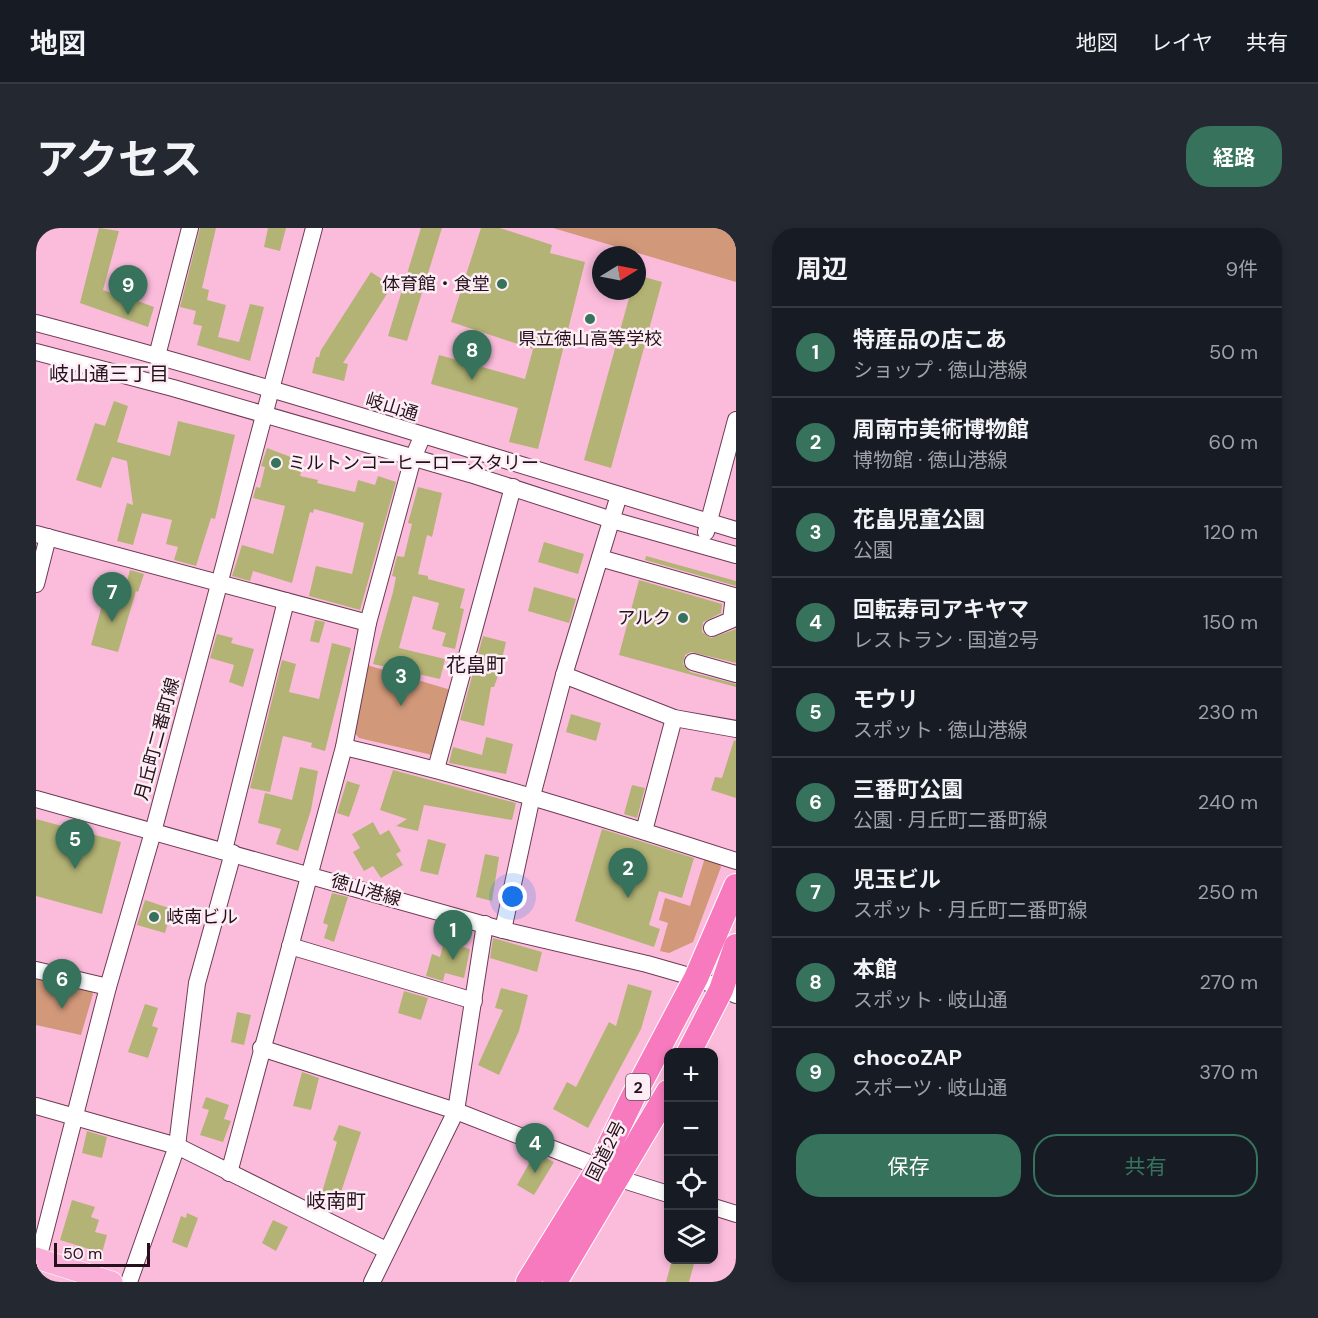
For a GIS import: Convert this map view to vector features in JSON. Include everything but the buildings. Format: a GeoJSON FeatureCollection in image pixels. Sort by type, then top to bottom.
{"type":"FeatureCollection","features":[{"type":"Feature","properties":{"kind":"highway","name":"国道2号"},"geometry":{"type":"LineString","coordinates":[[555,1282],[608,1173],[634,1095],[696,978],[736,886]]}},
{"type":"Feature","properties":{"kind":"highway"},"geometry":{"type":"LineString","coordinates":[[692,1048],[728,993],[736,946]]}},
{"type":"Feature","properties":{"kind":"highway","name":"国道2号"},"geometry":{"type":"LineString","coordinates":[[528,1282],[664,1099]]}},
{"type":"Feature","properties":{"kind":"main road"},"geometry":{"type":"LineString","coordinates":[[37,1259],[62,1276],[115,1282]]}},
{"type":"Feature","properties":{"kind":"street"},"geometry":{"type":"LineString","coordinates":[[157,356],[190,228]]}},
{"type":"Feature","properties":{"kind":"street","name":"月丘町二番町線"},"geometry":{"type":"LineString","coordinates":[[37,1259],[108,987],[153,832],[262,415],[314,228]]}},
{"type":"Feature","properties":{"kind":"street","name":"岐山通"},"geometry":{"type":"LineString","coordinates":[[36,323],[270,388],[422,437],[736,530]]}},
{"type":"Feature","properties":{"kind":"street"},"geometry":{"type":"LineString","coordinates":[[36,352],[173,388],[736,555]]}},
{"type":"Feature","properties":{"kind":"street"},"geometry":{"type":"LineString","coordinates":[[702,545],[710,523],[736,420]]}},
{"type":"Feature","properties":{"kind":"street"},"geometry":{"type":"LineString","coordinates":[[229,1173],[344,747],[368,623],[413,458],[422,437]]}},
{"type":"Feature","properties":{"kind":"street"},"geometry":{"type":"LineString","coordinates":[[436,769],[513,487]]}},
{"type":"Feature","properties":{"kind":"street"},"geometry":{"type":"LineString","coordinates":[[503,930],[532,796],[564,675],[619,495]]}},
{"type":"Feature","properties":{"kind":"street"},"geometry":{"type":"LineString","coordinates":[[36,584],[42,536],[368,623]]}},
{"type":"Feature","properties":{"kind":"street"},"geometry":{"type":"LineString","coordinates":[[600,558],[734,596],[731,620],[712,628]]}},
{"type":"Feature","properties":{"kind":"street"},"geometry":{"type":"LineString","coordinates":[[115,1282],[177,1146],[197,983],[286,601]]}},
{"type":"Feature","properties":{"kind":"street"},"geometry":{"type":"LineString","coordinates":[[693,662],[736,674]]}},
{"type":"Feature","properties":{"kind":"street"},"geometry":{"type":"LineString","coordinates":[[564,675],[674,717],[736,729]]}},
{"type":"Feature","properties":{"kind":"street"},"geometry":{"type":"LineString","coordinates":[[644,831],[674,717]]}},
{"type":"Feature","properties":{"kind":"street"},"geometry":{"type":"LineString","coordinates":[[344,747],[436,769],[532,796],[736,861]]}},
{"type":"Feature","properties":{"kind":"street","name":"徳山港線"},"geometry":{"type":"LineString","coordinates":[[36,799],[229,851],[503,930],[696,978],[728,993]]}},
{"type":"Feature","properties":{"kind":"street"},"geometry":{"type":"LineString","coordinates":[[376,1281],[386,1250],[456,1112],[485,924]]}},
{"type":"Feature","properties":{"kind":"street"},"geometry":{"type":"LineString","coordinates":[[290,946],[474,1001]]}},
{"type":"Feature","properties":{"kind":"street"},"geometry":{"type":"LineString","coordinates":[[36,970],[108,987]]}},
{"type":"Feature","properties":{"kind":"street"},"geometry":{"type":"LineString","coordinates":[[261,1048],[456,1112],[608,1173],[664,1192]]}},
{"type":"Feature","properties":{"kind":"street"},"geometry":{"type":"LineString","coordinates":[[36,1107],[177,1146],[386,1250]]}},
{"type":"Feature","properties":{"kind":"street"},"geometry":{"type":"LineString","coordinates":[[718,1208],[736,1214]]}},
{"type":"Feature","properties":{"kind":"shaded area"},"geometry":{"type":"Polygon","coordinates":[[[553,228],[736,228],[736,282],[646,255],[646,246],[614,246],[553,228]]]}},
{"type":"Feature","properties":{"kind":"shaded area"},"geometry":{"type":"Polygon","coordinates":[[[367,665],[451,690],[432,755],[359,738],[353,731],[367,665]]]}},
{"type":"Feature","properties":{"kind":"shaded area"},"geometry":{"type":"Polygon","coordinates":[[[707,851],[718,858],[721,867],[693,942],[669,953],[660,951],[668,923],[659,920],[665,898],[690,906],[707,851]]]}},
{"type":"Feature","properties":{"kind":"shaded area"},"geometry":{"type":"Polygon","coordinates":[[[36,975],[91,990],[93,994],[81,1035],[36,1025],[36,975]]]}},
{"type":"Feature","properties":{"kind":"place","name":"体育館・食堂"},"geometry":{"type":"Point","coordinates":[502,284]}},
{"type":"Feature","properties":{"kind":"place","name":"chocoZAP"},"geometry":{"type":"Point","coordinates":[128,315]}},
{"type":"Feature","properties":{"kind":"place","name":"県立徳山高等学校"},"geometry":{"type":"Point","coordinates":[590,319]}},
{"type":"Feature","properties":{"kind":"place","name":"本館"},"geometry":{"type":"Point","coordinates":[472,380]}},
{"type":"Feature","properties":{"kind":"place","name":"ミルトンコーヒーロースタリー"},"geometry":{"type":"Point","coordinates":[276,463]}},
{"type":"Feature","properties":{"kind":"place","name":"アルク"},"geometry":{"type":"Point","coordinates":[683,618]}},
{"type":"Feature","properties":{"kind":"place","name":"児玉ビル"},"geometry":{"type":"Point","coordinates":[112,622]}},
{"type":"Feature","properties":{"kind":"place","name":"花畠児童公園"},"geometry":{"type":"Point","coordinates":[401,706]}},
{"type":"Feature","properties":{"kind":"place","name":"モウリ"},"geometry":{"type":"Point","coordinates":[75,869]}},
{"type":"Feature","properties":{"kind":"place","name":"周南市美術博物館"},"geometry":{"type":"Point","coordinates":[628,898]}},
{"type":"Feature","properties":{"kind":"place","name":"岐南ビル"},"geometry":{"type":"Point","coordinates":[154,917]}},
{"type":"Feature","properties":{"kind":"place","name":"特産品の店こあ"},"geometry":{"type":"Point","coordinates":[453,960]}},
{"type":"Feature","properties":{"kind":"place","name":"三番町公園"},"geometry":{"type":"Point","coordinates":[62,1009]}},
{"type":"Feature","properties":{"kind":"place","name":"回転寿司アキヤマ"},"geometry":{"type":"Point","coordinates":[535,1173]}},
{"type":"Feature","properties":{"kind":"district","name":"岐山通三丁目"},"geometry":{"type":"Point","coordinates":[109,374]}},
{"type":"Feature","properties":{"kind":"district","name":"花畠町"},"geometry":{"type":"Point","coordinates":[476,665]}},
{"type":"Feature","properties":{"kind":"district","name":"岐南町"},"geometry":{"type":"Point","coordinates":[336,1201]}}]}
